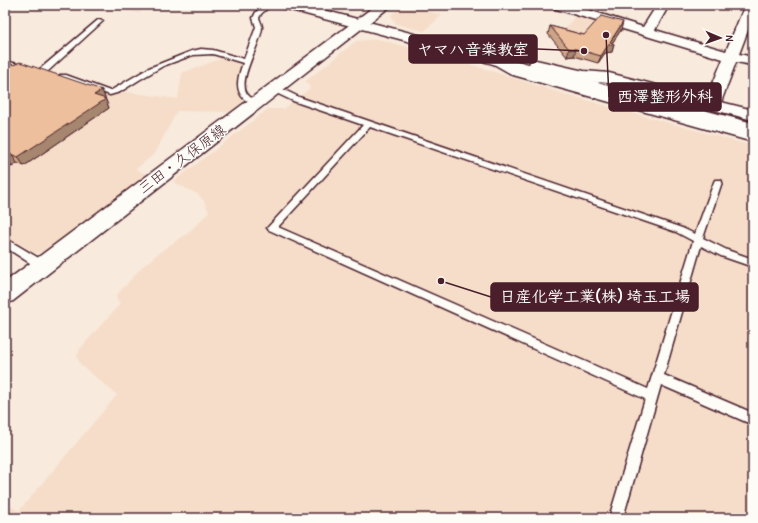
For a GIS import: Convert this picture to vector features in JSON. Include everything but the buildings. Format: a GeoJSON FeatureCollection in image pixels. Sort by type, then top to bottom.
{"type":"FeatureCollection","features":[{"type":"Feature","properties":{"kind":"street"},"geometry":{"type":"LineString","coordinates":[[288,5],[753,128]]}},
{"type":"Feature","properties":{"kind":"street","name":"三田・久保原線"},"geometry":{"type":"LineString","coordinates":[[5,295],[385,5]]}},
{"type":"Feature","properties":{"kind":"street"},"geometry":{"type":"LineString","coordinates":[[558,5],[730,57],[753,61]]}},
{"type":"Feature","properties":{"kind":"street"},"geometry":{"type":"LineString","coordinates":[[646,32],[663,5]]}},
{"type":"Feature","properties":{"kind":"street"},"geometry":{"type":"LineString","coordinates":[[712,105],[751,5]]}},
{"type":"Feature","properties":{"kind":"street"},"geometry":{"type":"LineString","coordinates":[[497,60],[519,60],[584,76],[608,78],[753,115]]}},
{"type":"Feature","properties":{"kind":"street"},"geometry":{"type":"LineString","coordinates":[[497,60],[518,72],[568,88],[753,137]]}},
{"type":"Feature","properties":{"kind":"lane"},"geometry":{"type":"LineString","coordinates":[[258,102],[246,98],[242,92],[241,85],[246,62],[259,27],[256,18],[258,13],[268,5]]}},
{"type":"Feature","properties":{"kind":"lane"},"geometry":{"type":"LineString","coordinates":[[49,73],[100,21]]}},
{"type":"Feature","properties":{"kind":"lane"},"geometry":{"type":"LineString","coordinates":[[5,63],[49,73],[110,93],[116,91],[137,77],[166,63],[199,51],[208,51],[246,62]]}},
{"type":"Feature","properties":{"kind":"lane"},"geometry":{"type":"LineString","coordinates":[[275,89],[296,99],[679,230],[724,253],[753,263]]}},
{"type":"Feature","properties":{"kind":"lane"},"geometry":{"type":"LineString","coordinates":[[369,123],[272,228],[651,396]]}},
{"type":"Feature","properties":{"kind":"lane"},"geometry":{"type":"LineString","coordinates":[[616,518],[698,240],[718,182]]}},
{"type":"Feature","properties":{"kind":"lane"},"geometry":{"type":"LineString","coordinates":[[5,242],[43,266]]}},
{"type":"Feature","properties":{"kind":"lane"},"geometry":{"type":"LineString","coordinates":[[657,378],[753,419]]}},
{"type":"Feature","properties":{"kind":"shaded area"},"geometry":{"type":"Polygon","coordinates":[[[105,5],[149,5],[149,6],[139,13],[105,5]]]}},
{"type":"Feature","properties":{"kind":"shaded area"},"geometry":{"type":"Polygon","coordinates":[[[404,5],[442,15],[424,31],[396,24],[391,15],[404,5]]]}},
{"type":"Feature","properties":{"kind":"shaded area"},"geometry":{"type":"Polygon","coordinates":[[[577,14],[622,28],[608,48],[560,35],[577,14]]]}},
{"type":"Feature","properties":{"kind":"shaded area"},"geometry":{"type":"Polygon","coordinates":[[[378,39],[463,62],[564,94],[753,146],[753,518],[5,518],[5,504],[19,511],[117,395],[80,364],[77,357],[80,349],[120,304],[116,296],[142,267],[164,249],[187,234],[209,212],[204,201],[198,194],[173,182],[268,109],[284,109],[310,88],[306,81],[356,41],[378,39]]]}},
{"type":"Feature","properties":{"kind":"shaded area"},"geometry":{"type":"Polygon","coordinates":[[[223,58],[242,63],[237,85],[244,99],[247,101],[231,112],[177,111],[155,153],[136,169],[147,175],[45,252],[35,253],[5,237],[5,71],[34,69],[107,95],[127,92],[178,99],[182,73],[223,58]]]}},
{"type":"Feature","properties":{"kind":"waterway"},"geometry":{"type":"LineString","coordinates":[[592,11],[638,25]]}},
{"type":"Feature","properties":{"kind":"waterway"},"geometry":{"type":"LineString","coordinates":[[744,64],[753,66]]}},
{"type":"Feature","properties":{"kind":"place","name":"西澤整形外科"},"geometry":{"type":"Point","coordinates":[606,35]}},
{"type":"Feature","properties":{"kind":"place","name":"ヤマハ音楽教室"},"geometry":{"type":"Point","coordinates":[584,51]}},
{"type":"Feature","properties":{"kind":"place","name":"日産化学工業(株) 埼玉工場"},"geometry":{"type":"Point","coordinates":[441,281]}}]}
